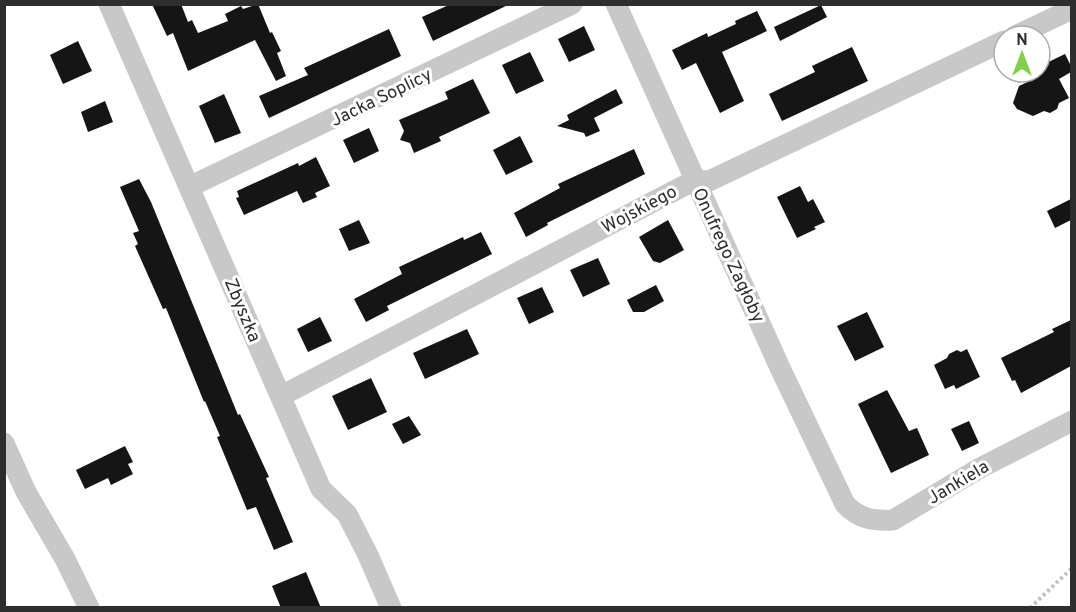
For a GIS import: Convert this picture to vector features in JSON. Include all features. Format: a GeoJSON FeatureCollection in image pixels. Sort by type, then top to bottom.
{"type":"FeatureCollection","features":[{"type":"Feature","properties":{"kind":"street","name":"Zbyszka"},"geometry":{"type":"LineString","coordinates":[[109,4],[321,489],[347,513],[391,608]]}},
{"type":"Feature","properties":{"kind":"street","name":"Jacka Soplicy"},"geometry":{"type":"LineString","coordinates":[[189,187],[572,4]]}},
{"type":"Feature","properties":{"kind":"street","name":"Onufrego Zagłoby"},"geometry":{"type":"LineString","coordinates":[[616,4],[694,180],[845,504]]}},
{"type":"Feature","properties":{"kind":"street"},"geometry":{"type":"LineString","coordinates":[[1040,24],[1071,9]]}},
{"type":"Feature","properties":{"kind":"street","name":"Wojskiego"},"geometry":{"type":"LineString","coordinates":[[281,396],[694,180],[709,180],[992,47]]}},
{"type":"Feature","properties":{"kind":"street","name":"Jankiela"},"geometry":{"type":"LineString","coordinates":[[845,504],[853,513],[865,519],[893,520],[980,468],[1071,421]]}},
{"type":"Feature","properties":{"kind":"street"},"geometry":{"type":"LineString","coordinates":[[4,443],[26,492],[65,560],[89,608]]}},
{"type":"Feature","properties":{"kind":"path"},"geometry":{"type":"LineString","coordinates":[[1030,608],[1071,568]]}},
{"type":"Feature","properties":{"kind":"building"},"geometry":{"type":"Polygon","coordinates":[[[152,4],[181,4],[188,22],[192,20],[198,33],[228,21],[225,14],[241,6],[243,9],[258,4],[270,33],[272,32],[281,51],[277,53],[286,76],[276,81],[255,40],[188,71],[173,33],[167,36],[152,4]]]}},
{"type":"Feature","properties":{"kind":"building"},"geometry":{"type":"Polygon","coordinates":[[[451,4],[510,4],[433,41],[422,17],[451,4]]]}},
{"type":"Feature","properties":{"kind":"building"},"geometry":{"type":"Polygon","coordinates":[[[821,5],[827,17],[780,41],[774,27],[821,5]]]}},
{"type":"Feature","properties":{"kind":"building"},"geometry":{"type":"Polygon","coordinates":[[[757,11],[767,31],[722,52],[744,101],[720,113],[696,63],[682,70],[672,50],[707,33],[708,37],[757,11]]]}},
{"type":"Feature","properties":{"kind":"building"},"geometry":{"type":"Polygon","coordinates":[[[584,26],[595,50],[569,62],[558,39],[584,26]]]}},
{"type":"Feature","properties":{"kind":"building"},"geometry":{"type":"Polygon","coordinates":[[[389,29],[401,56],[269,118],[259,96],[308,75],[304,68],[389,29]]]}},
{"type":"Feature","properties":{"kind":"building"},"geometry":{"type":"Polygon","coordinates":[[[78,41],[92,71],[63,84],[50,55],[78,41]]]}},
{"type":"Feature","properties":{"kind":"building"},"geometry":{"type":"Polygon","coordinates":[[[852,47],[868,81],[782,121],[769,94],[815,72],[812,66],[852,47]]]}},
{"type":"Feature","properties":{"kind":"building"},"geometry":{"type":"Polygon","coordinates":[[[530,52],[544,81],[516,94],[502,65],[530,52]]]}},
{"type":"Feature","properties":{"kind":"building"},"geometry":{"type":"Polygon","coordinates":[[[1065,54],[1071,66],[1071,72],[1059,79],[1069,98],[1059,103],[1057,109],[1050,113],[1044,111],[1033,116],[1017,109],[1013,103],[1019,86],[1052,84],[1052,60],[1065,54]]]}},
{"type":"Feature","properties":{"kind":"building"},"geometry":{"type":"Polygon","coordinates":[[[473,79],[490,113],[439,137],[441,141],[414,153],[410,143],[400,140],[404,131],[399,120],[448,99],[445,92],[473,79]]]}},
{"type":"Feature","properties":{"kind":"building"},"geometry":{"type":"Polygon","coordinates":[[[616,89],[623,103],[594,118],[600,131],[586,137],[584,133],[557,126],[569,120],[567,115],[616,89]]]}},
{"type":"Feature","properties":{"kind":"building"},"geometry":{"type":"Polygon","coordinates":[[[224,94],[241,133],[215,143],[199,106],[224,94]]]}},
{"type":"Feature","properties":{"kind":"building"},"geometry":{"type":"Polygon","coordinates":[[[105,101],[113,122],[88,132],[81,112],[105,101]]]}},
{"type":"Feature","properties":{"kind":"building"},"geometry":{"type":"Polygon","coordinates":[[[369,128],[379,151],[354,163],[343,140],[369,128]]]}},
{"type":"Feature","properties":{"kind":"building"},"geometry":{"type":"Polygon","coordinates":[[[520,136],[533,162],[506,175],[493,150],[520,136]]]}},
{"type":"Feature","properties":{"kind":"building"},"geometry":{"type":"Polygon","coordinates":[[[634,149],[645,174],[547,223],[548,225],[526,237],[514,213],[560,188],[558,184],[634,149]]]}},
{"type":"Feature","properties":{"kind":"building"},"geometry":{"type":"Polygon","coordinates":[[[316,157],[330,186],[315,193],[317,197],[303,203],[297,191],[244,215],[236,198],[239,197],[237,191],[316,157]]]}},
{"type":"Feature","properties":{"kind":"building"},"geometry":{"type":"Polygon","coordinates":[[[139,179],[151,202],[238,415],[240,414],[269,477],[266,478],[293,542],[274,550],[256,507],[247,510],[217,437],[220,436],[166,308],[163,309],[135,246],[138,244],[133,233],[139,231],[120,187],[139,179]]]}},
{"type":"Feature","properties":{"kind":"building"},"geometry":{"type":"Polygon","coordinates":[[[800,186],[808,202],[813,199],[825,222],[797,238],[777,197],[800,186]]]}},
{"type":"Feature","properties":{"kind":"building"},"geometry":{"type":"Polygon","coordinates":[[[1071,199],[1071,220],[1055,228],[1047,211],[1071,199]]]}},
{"type":"Feature","properties":{"kind":"building"},"geometry":{"type":"Polygon","coordinates":[[[359,220],[370,243],[349,251],[339,229],[359,220]]]}},
{"type":"Feature","properties":{"kind":"building"},"geometry":{"type":"Polygon","coordinates":[[[668,220],[684,250],[660,263],[653,261],[639,237],[668,220]]]}},
{"type":"Feature","properties":{"kind":"building"},"geometry":{"type":"Polygon","coordinates":[[[481,232],[492,254],[387,306],[389,310],[366,322],[354,299],[402,274],[399,267],[463,237],[464,240],[481,232]]]}},
{"type":"Feature","properties":{"kind":"building"},"geometry":{"type":"Polygon","coordinates":[[[598,258],[610,284],[583,297],[570,270],[598,258]]]}},
{"type":"Feature","properties":{"kind":"building"},"geometry":{"type":"Polygon","coordinates":[[[656,285],[664,301],[644,312],[633,312],[627,300],[656,285]]]}},
{"type":"Feature","properties":{"kind":"building"},"geometry":{"type":"Polygon","coordinates":[[[542,287],[554,312],[529,324],[517,298],[542,287]]]}},
{"type":"Feature","properties":{"kind":"building"},"geometry":{"type":"Polygon","coordinates":[[[867,312],[884,347],[855,361],[837,326],[867,312]]]}},
{"type":"Feature","properties":{"kind":"building"},"geometry":{"type":"Polygon","coordinates":[[[320,317],[332,341],[308,352],[297,329],[320,317]]]}},
{"type":"Feature","properties":{"kind":"building"},"geometry":{"type":"Polygon","coordinates":[[[1071,320],[1071,366],[1021,393],[1015,380],[1012,381],[1001,358],[1054,332],[1052,329],[1071,320]]]}},
{"type":"Feature","properties":{"kind":"building"},"geometry":{"type":"Polygon","coordinates":[[[467,329],[479,354],[425,379],[413,353],[467,329]]]}},
{"type":"Feature","properties":{"kind":"building"},"geometry":{"type":"Polygon","coordinates":[[[967,349],[980,377],[956,389],[954,385],[945,389],[934,365],[957,350],[961,352],[967,349]]]}},
{"type":"Feature","properties":{"kind":"building"},"geometry":{"type":"Polygon","coordinates":[[[371,378],[387,412],[348,430],[332,396],[371,378]]]}},
{"type":"Feature","properties":{"kind":"building"},"geometry":{"type":"Polygon","coordinates":[[[887,390],[909,431],[917,428],[929,455],[891,473],[858,404],[887,390]]]}},
{"type":"Feature","properties":{"kind":"building"},"geometry":{"type":"Polygon","coordinates":[[[409,416],[421,435],[403,444],[392,424],[409,416]]]}},
{"type":"Feature","properties":{"kind":"building"},"geometry":{"type":"Polygon","coordinates":[[[969,421],[979,443],[962,451],[951,429],[969,421]]]}},
{"type":"Feature","properties":{"kind":"building"},"geometry":{"type":"Polygon","coordinates":[[[125,446],[133,462],[128,464],[133,474],[111,485],[108,478],[85,489],[76,470],[125,446]]]}},
{"type":"Feature","properties":{"kind":"building"},"geometry":{"type":"Polygon","coordinates":[[[306,572],[321,608],[281,608],[272,586],[306,572]]]}}]}
